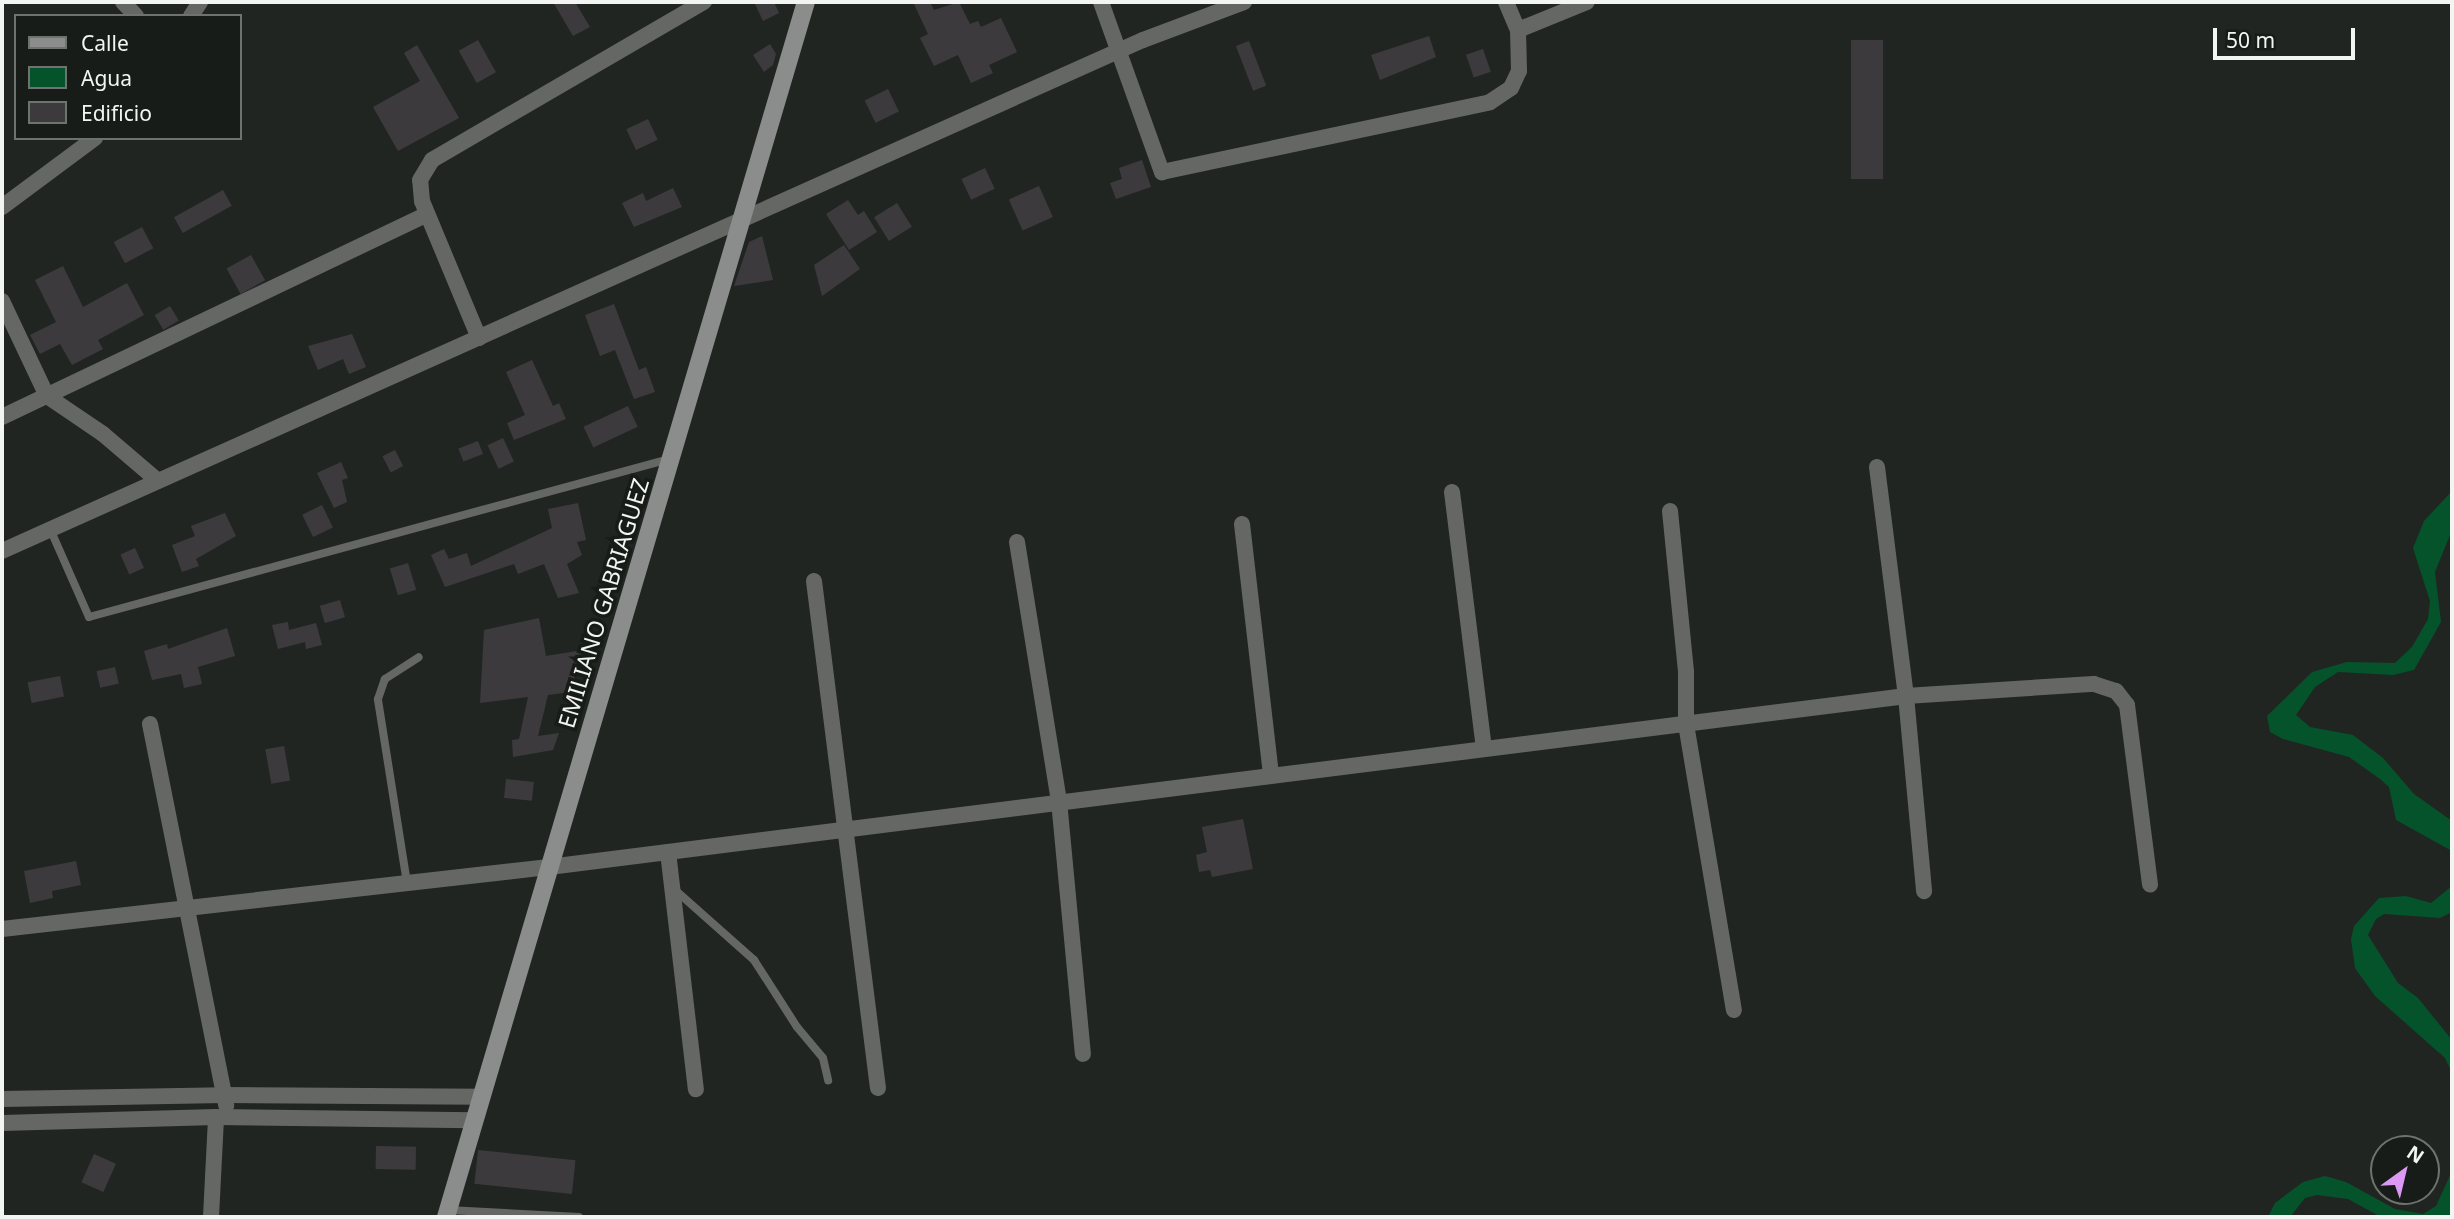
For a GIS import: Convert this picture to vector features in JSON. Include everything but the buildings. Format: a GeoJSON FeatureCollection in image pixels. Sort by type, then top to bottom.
{"type":"FeatureCollection","features":[{"type":"Feature","properties":{"kind":"main road","name":"EMILIANO GABRIAGUEZ"},"geometry":{"type":"LineString","coordinates":[[447,1214],[806,2]]}},
{"type":"Feature","properties":{"kind":"street"},"geometry":{"type":"LineString","coordinates":[[480,338],[427,214],[420,180],[432,160],[704,2]]}},
{"type":"Feature","properties":{"kind":"street"},"geometry":{"type":"LineString","coordinates":[[1101,2],[1122,50],[1162,173],[1490,102],[1511,88],[1519,72],[1518,30],[1506,2]]}},
{"type":"Feature","properties":{"kind":"street"},"geometry":{"type":"LineString","coordinates":[[2,551],[1122,50],[1244,2]]}},
{"type":"Feature","properties":{"kind":"street"},"geometry":{"type":"LineString","coordinates":[[1518,30],[1587,2]]}},
{"type":"Feature","properties":{"kind":"street"},"geometry":{"type":"LineString","coordinates":[[2,206],[92,140]]}},
{"type":"Feature","properties":{"kind":"street"},"geometry":{"type":"LineString","coordinates":[[2,417],[427,214]]}},
{"type":"Feature","properties":{"kind":"street"},"geometry":{"type":"LineString","coordinates":[[2,301],[47,397],[103,434],[158,481]]}},
{"type":"Feature","properties":{"kind":"street"},"geometry":{"type":"LineString","coordinates":[[1877,467],[1906,696],[1924,891]]}},
{"type":"Feature","properties":{"kind":"street"},"geometry":{"type":"LineString","coordinates":[[1452,492],[1484,748]]}},
{"type":"Feature","properties":{"kind":"street"},"geometry":{"type":"LineString","coordinates":[[1670,512],[1686,672],[1686,724],[1734,1010]]}},
{"type":"Feature","properties":{"kind":"street"},"geometry":{"type":"LineString","coordinates":[[1242,524],[1271,774]]}},
{"type":"Feature","properties":{"kind":"street"},"geometry":{"type":"LineString","coordinates":[[1017,542],[1059,801],[1083,1054]]}},
{"type":"Feature","properties":{"kind":"street"},"geometry":{"type":"LineString","coordinates":[[814,581],[878,1088]]}},
{"type":"Feature","properties":{"kind":"street"},"geometry":{"type":"LineString","coordinates":[[2,929],[550,867],[1906,696],[2094,684],[2116,691],[2127,705],[2150,885]]}},
{"type":"Feature","properties":{"kind":"street"},"geometry":{"type":"LineString","coordinates":[[150,724],[224,1095],[211,1217]]}},
{"type":"Feature","properties":{"kind":"street"},"geometry":{"type":"LineString","coordinates":[[668,852],[696,1089]]}},
{"type":"Feature","properties":{"kind":"street"},"geometry":{"type":"LineString","coordinates":[[2,1099],[224,1095],[481,1097]]}},
{"type":"Feature","properties":{"kind":"street"},"geometry":{"type":"LineString","coordinates":[[2,1123],[222,1117],[474,1120]]}},
{"type":"Feature","properties":{"kind":"lane"},"geometry":{"type":"LineString","coordinates":[[51,531],[89,617],[672,458]]}},
{"type":"Feature","properties":{"kind":"lane"},"geometry":{"type":"LineString","coordinates":[[407,883],[378,699],[386,678],[419,657]]}},
{"type":"Feature","properties":{"kind":"lane"},"geometry":{"type":"LineString","coordinates":[[672,887],[754,960],[797,1027],[823,1058],[828,1080]]}},
{"type":"Feature","properties":{"kind":"lane"},"geometry":{"type":"LineString","coordinates":[[447,1214],[579,1217]]}},
{"type":"Feature","properties":{"kind":"water"},"geometry":{"type":"Polygon","coordinates":[[[2452,491],[2452,530],[2435,572],[2441,622],[2414,670],[2393,675],[2338,672],[2315,687],[2296,715],[2310,727],[2353,735],[2383,758],[2414,794],[2452,821],[2452,851],[2396,820],[2389,787],[2380,779],[2349,757],[2283,739],[2270,732],[2267,716],[2312,672],[2347,662],[2395,663],[2412,647],[2428,619],[2430,601],[2413,548],[2424,521],[2452,491]]]}},
{"type":"Feature","properties":{"kind":"water"},"geometry":{"type":"Polygon","coordinates":[[[2452,886],[2452,912],[2440,918],[2384,914],[2376,919],[2368,935],[2398,983],[2418,998],[2452,1040],[2452,1073],[2445,1058],[2375,996],[2355,968],[2351,939],[2354,926],[2379,898],[2406,896],[2431,903],[2452,886]]]}},
{"type":"Feature","properties":{"kind":"water"},"geometry":{"type":"Polygon","coordinates":[[[2452,1171],[2452,1217],[2381,1217],[2348,1199],[2317,1195],[2305,1198],[2290,1217],[2268,1217],[2275,1203],[2303,1182],[2325,1176],[2346,1182],[2370,1195],[2370,1205],[2388,1205],[2423,1214],[2440,1205],[2440,1197],[2452,1171]]]}}]}
